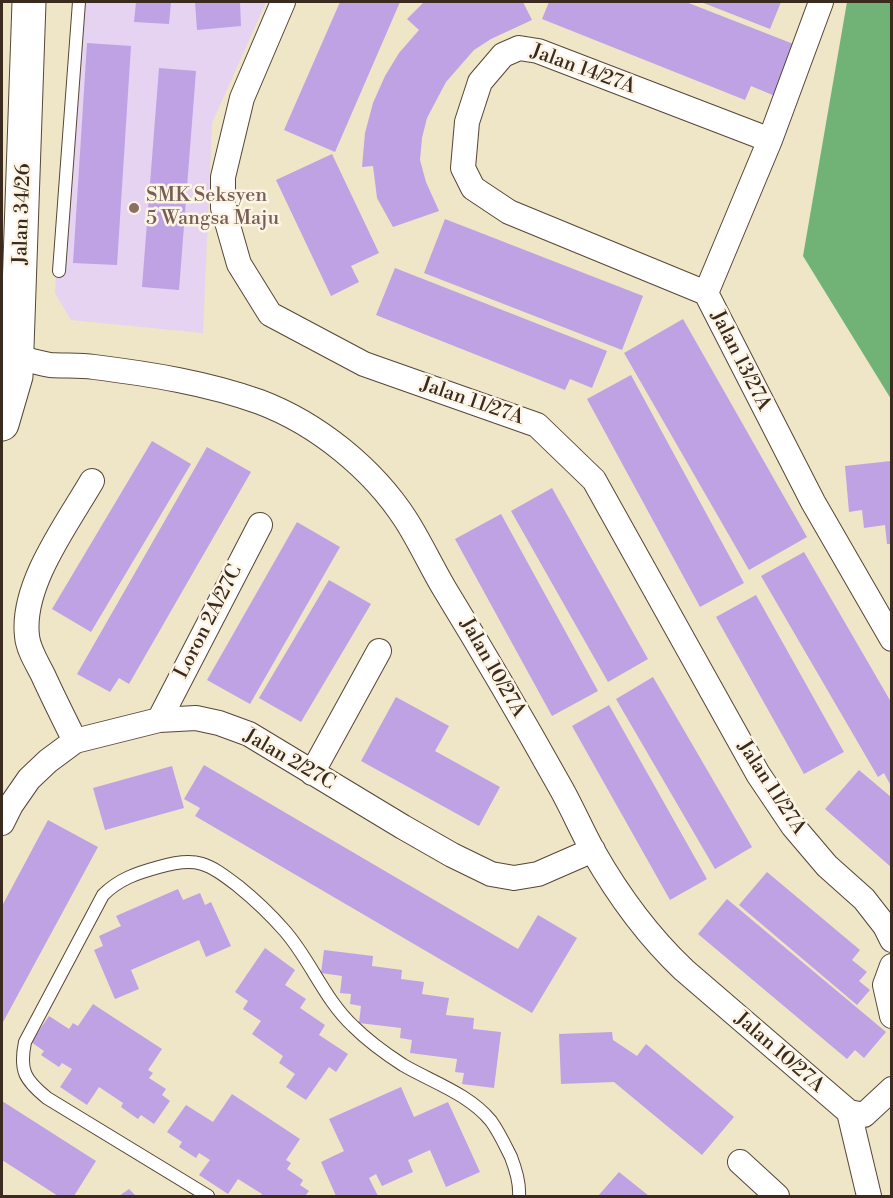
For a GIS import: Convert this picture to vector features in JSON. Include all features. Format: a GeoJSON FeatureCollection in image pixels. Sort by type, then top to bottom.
{"type":"FeatureCollection","features":[{"type":"Feature","properties":{"kind":"main road","name":"Jalan 34/26"},"geometry":{"type":"LineString","coordinates":[[2,424],[9,368],[29,2]]}},
{"type":"Feature","properties":{"kind":"street","name":"Jalan 11/27A"},"geometry":{"type":"LineString","coordinates":[[283,2],[243,98],[223,177],[223,208],[239,264],[270,314],[364,364],[537,425],[594,480],[758,774],[793,826],[828,866],[864,898],[885,926],[891,940]]}},
{"type":"Feature","properties":{"kind":"street","name":"Jalan 13/27A"},"geometry":{"type":"LineString","coordinates":[[821,2],[770,140],[705,293],[813,502],[891,639]]}},
{"type":"Feature","properties":{"kind":"street","name":"Jalan 14/27A"},"geometry":{"type":"LineString","coordinates":[[705,293],[509,212],[473,188],[463,168],[467,122],[480,82],[503,55],[519,48],[538,51],[770,140]]}},
{"type":"Feature","properties":{"kind":"street","name":"Jalan 10/27A"},"geometry":{"type":"LineString","coordinates":[[9,368],[49,364],[90,366],[176,378],[260,402],[289,415],[317,432],[351,458],[380,486],[406,519],[620,896],[661,948],[743,1022],[849,1112]]}},
{"type":"Feature","properties":{"kind":"street"},"geometry":{"type":"LineString","coordinates":[[75,741],[35,660],[27,638],[27,617],[45,563],[92,481]]}},
{"type":"Feature","properties":{"kind":"street","name":"Loron 2A/27C"},"geometry":{"type":"LineString","coordinates":[[159,720],[260,525]]}},
{"type":"Feature","properties":{"kind":"street"},"geometry":{"type":"LineString","coordinates":[[312,773],[380,651]]}},
{"type":"Feature","properties":{"kind":"street","name":"Jalan 2/27C"},"geometry":{"type":"LineString","coordinates":[[2,823],[29,779],[75,741],[159,720],[196,718],[219,723],[249,734],[452,855],[491,874],[514,878],[538,874],[593,850]]}},
{"type":"Feature","properties":{"kind":"street"},"geometry":{"type":"LineString","coordinates":[[891,966],[885,985],[891,1016]]}},
{"type":"Feature","properties":{"kind":"street"},"geometry":{"type":"LineString","coordinates":[[869,1197],[849,1112],[864,1115],[888,1098]]}},
{"type":"Feature","properties":{"kind":"street"},"geometry":{"type":"LineString","coordinates":[[740,1162],[777,1197]]}},
{"type":"Feature","properties":{"kind":"lane"},"geometry":{"type":"LineString","coordinates":[[59,272],[79,2]]}},
{"type":"Feature","properties":{"kind":"lane"},"geometry":{"type":"LineString","coordinates":[[208,1197],[47,1098],[28,1081],[23,1070],[22,1056],[25,1042],[103,895],[114,884],[125,878],[171,863],[188,861],[216,869],[252,897],[285,930],[336,1007],[351,1025],[404,1065],[472,1104],[490,1120],[505,1143],[513,1162],[520,1186],[519,1197]]}},
{"type":"Feature","properties":{"kind":"shaded area","name":"SMK Seksyen 5 Wangsa Maju"},"geometry":{"type":"Polygon","coordinates":[[[72,2],[266,2],[212,123],[203,333],[71,320],[55,293],[72,2]]]}},
{"type":"Feature","properties":{"kind":"green space"},"geometry":{"type":"Polygon","coordinates":[[[847,2],[891,2],[891,399],[803,256],[847,2]]]}},
{"type":"Feature","properties":{"kind":"building"},"geometry":{"type":"Polygon","coordinates":[[[136,2],[171,2],[169,24],[134,22],[136,2]]]}},
{"type":"Feature","properties":{"kind":"building"},"geometry":{"type":"Polygon","coordinates":[[[195,2],[240,2],[241,26],[197,30],[195,2]]]}},
{"type":"Feature","properties":{"kind":"building"},"geometry":{"type":"Polygon","coordinates":[[[340,2],[400,2],[335,152],[284,130],[340,2]]]}},
{"type":"Feature","properties":{"kind":"building"},"geometry":{"type":"Polygon","coordinates":[[[424,2],[523,2],[532,20],[491,39],[474,50],[446,82],[427,118],[420,160],[426,182],[439,211],[393,227],[377,198],[373,166],[362,167],[365,133],[373,103],[385,76],[399,53],[419,30],[407,19],[424,2]]]}},
{"type":"Feature","properties":{"kind":"building"},"geometry":{"type":"Polygon","coordinates":[[[549,2],[686,2],[796,45],[775,96],[751,86],[745,100],[542,19],[549,2]]]}},
{"type":"Feature","properties":{"kind":"building"},"geometry":{"type":"Polygon","coordinates":[[[701,2],[781,2],[770,29],[701,2]]]}},
{"type":"Feature","properties":{"kind":"building"},"geometry":{"type":"Polygon","coordinates":[[[87,43],[131,46],[117,265],[73,263],[87,43]]]}},
{"type":"Feature","properties":{"kind":"building"},"geometry":{"type":"Polygon","coordinates":[[[159,68],[196,71],[179,290],[142,287],[159,68]]]}},
{"type":"Feature","properties":{"kind":"building"},"geometry":{"type":"Polygon","coordinates":[[[332,154],[379,253],[351,266],[359,282],[331,296],[276,180],[332,154]]]}},
{"type":"Feature","properties":{"kind":"building"},"geometry":{"type":"Polygon","coordinates":[[[445,219],[643,296],[622,350],[424,273],[445,219]]]}},
{"type":"Feature","properties":{"kind":"building"},"geometry":{"type":"Polygon","coordinates":[[[395,268],[607,351],[592,388],[570,379],[565,390],[376,315],[395,268]]]}},
{"type":"Feature","properties":{"kind":"building"},"geometry":{"type":"Polygon","coordinates":[[[683,319],[807,537],[749,570],[624,353],[683,319]]]}},
{"type":"Feature","properties":{"kind":"building"},"geometry":{"type":"Polygon","coordinates":[[[631,375],[744,583],[700,607],[587,399],[631,375]]]}},
{"type":"Feature","properties":{"kind":"building"},"geometry":{"type":"Polygon","coordinates":[[[152,441],[191,464],[91,632],[52,609],[152,441]]]}},
{"type":"Feature","properties":{"kind":"building"},"geometry":{"type":"Polygon","coordinates":[[[207,447],[251,472],[129,684],[119,678],[110,692],[77,674],[207,447]]]}},
{"type":"Feature","properties":{"kind":"building"},"geometry":{"type":"Polygon","coordinates":[[[891,461],[891,544],[887,544],[885,525],[864,528],[862,510],[849,512],[845,466],[891,461]]]}},
{"type":"Feature","properties":{"kind":"building"},"geometry":{"type":"Polygon","coordinates":[[[552,488],[648,659],[608,682],[511,511],[552,488]]]}},
{"type":"Feature","properties":{"kind":"building"},"geometry":{"type":"Polygon","coordinates":[[[501,514],[598,691],[552,716],[455,539],[501,514]]]}},
{"type":"Feature","properties":{"kind":"building"},"geometry":{"type":"Polygon","coordinates":[[[297,522],[340,547],[250,704],[207,680],[297,522]]]}},
{"type":"Feature","properties":{"kind":"building"},"geometry":{"type":"Polygon","coordinates":[[[804,552],[891,702],[891,786],[884,773],[878,777],[761,576],[804,552]]]}},
{"type":"Feature","properties":{"kind":"building"},"geometry":{"type":"Polygon","coordinates":[[[329,580],[371,604],[301,722],[259,698],[329,580]]]}},
{"type":"Feature","properties":{"kind":"building"},"geometry":{"type":"Polygon","coordinates":[[[756,595],[844,752],[804,774],[716,617],[756,595]]]}},
{"type":"Feature","properties":{"kind":"building"},"geometry":{"type":"Polygon","coordinates":[[[653,677],[752,847],[715,869],[616,699],[653,677]]]}},
{"type":"Feature","properties":{"kind":"building"},"geometry":{"type":"Polygon","coordinates":[[[396,697],[449,726],[435,751],[500,787],[479,826],[361,761],[396,697]]]}},
{"type":"Feature","properties":{"kind":"building"},"geometry":{"type":"Polygon","coordinates":[[[609,705],[707,879],[670,900],[572,726],[609,705]]]}},
{"type":"Feature","properties":{"kind":"building"},"geometry":{"type":"Polygon","coordinates":[[[204,765],[518,949],[538,915],[577,938],[532,1013],[195,816],[200,808],[184,799],[204,765]]]}},
{"type":"Feature","properties":{"kind":"building"},"geometry":{"type":"Polygon","coordinates":[[[172,766],[184,808],[105,830],[93,788],[172,766]]]}},
{"type":"Feature","properties":{"kind":"building"},"geometry":{"type":"Polygon","coordinates":[[[859,770],[891,797],[891,867],[825,809],[859,770]]]}},
{"type":"Feature","properties":{"kind":"building"},"geometry":{"type":"Polygon","coordinates":[[[48,820],[98,847],[2,1024],[2,906],[48,820]]]}},
{"type":"Feature","properties":{"kind":"building"},"geometry":{"type":"Polygon","coordinates":[[[767,872],[860,950],[852,960],[867,972],[859,981],[870,990],[857,1005],[739,905],[767,872]]]}},
{"type":"Feature","properties":{"kind":"building"},"geometry":{"type":"Polygon","coordinates":[[[178,889],[183,900],[200,893],[205,905],[211,902],[231,946],[206,957],[199,940],[131,970],[139,989],[115,999],[94,950],[103,946],[99,936],[121,926],[116,916],[178,889]]]}},
{"type":"Feature","properties":{"kind":"building"},"geometry":{"type":"Polygon","coordinates":[[[727,899],[886,1032],[864,1058],[855,1050],[847,1059],[698,934],[727,899]]]}},
{"type":"Feature","properties":{"kind":"building"},"geometry":{"type":"Polygon","coordinates":[[[265,948],[295,970],[285,985],[306,999],[300,1008],[325,1025],[319,1035],[348,1054],[336,1072],[329,1067],[306,1100],[286,1087],[295,1074],[279,1063],[283,1056],[252,1034],[261,1021],[243,1009],[248,1001],[235,992],[265,948]]]}},
{"type":"Feature","properties":{"kind":"building"},"geometry":{"type":"Polygon","coordinates":[[[324,950],[373,956],[372,966],[402,970],[401,979],[424,982],[422,994],[449,998],[446,1015],[474,1018],[473,1029],[501,1032],[494,1088],[462,1084],[464,1073],[455,1072],[457,1059],[410,1053],[412,1040],[400,1038],[401,1028],[359,1023],[361,1006],[350,1004],[351,994],[340,993],[342,976],[321,973],[324,950]]]}},
{"type":"Feature","properties":{"kind":"building"},"geometry":{"type":"Polygon","coordinates":[[[93,1004],[162,1049],[148,1070],[153,1073],[149,1078],[166,1089],[162,1095],[170,1101],[154,1124],[141,1115],[138,1119],[121,1107],[123,1103],[99,1087],[87,1105],[60,1087],[72,1069],[62,1063],[59,1067],[41,1055],[44,1051],[31,1042],[49,1016],[69,1029],[73,1023],[78,1026],[93,1004]]]}},
{"type":"Feature","properties":{"kind":"building"},"geometry":{"type":"Polygon","coordinates":[[[612,1032],[613,1040],[637,1056],[646,1044],[734,1117],[702,1155],[614,1082],[561,1084],[559,1034],[612,1032]]]}},
{"type":"Feature","properties":{"kind":"building"},"geometry":{"type":"Polygon","coordinates":[[[401,1087],[414,1117],[448,1102],[480,1172],[446,1187],[430,1150],[408,1160],[413,1172],[382,1186],[376,1174],[369,1178],[378,1196],[336,1196],[321,1162],[344,1151],[329,1119],[401,1087]]]}},
{"type":"Feature","properties":{"kind":"building"},"geometry":{"type":"Polygon","coordinates":[[[232,1094],[300,1139],[286,1160],[291,1163],[287,1169],[303,1180],[300,1185],[309,1191],[305,1196],[260,1196],[262,1194],[238,1179],[228,1194],[199,1175],[210,1160],[199,1153],[196,1158],[179,1147],[182,1142],[167,1132],[186,1105],[213,1122],[232,1094]]]}},
{"type":"Feature","properties":{"kind":"building"},"geometry":{"type":"Polygon","coordinates":[[[2,1101],[96,1161],[74,1196],[58,1196],[2,1160],[2,1101]]]}},
{"type":"Feature","properties":{"kind":"building"},"geometry":{"type":"Polygon","coordinates":[[[619,1172],[649,1196],[598,1196],[619,1172]]]}},
{"type":"Feature","properties":{"kind":"building"},"geometry":{"type":"Polygon","coordinates":[[[129,1189],[136,1196],[119,1196],[129,1189]]]}},
{"type":"Feature","properties":{"kind":"place","name":"SMK Seksyen 5 Wangsa Maju"},"geometry":{"type":"Point","coordinates":[134,208]}}]}
